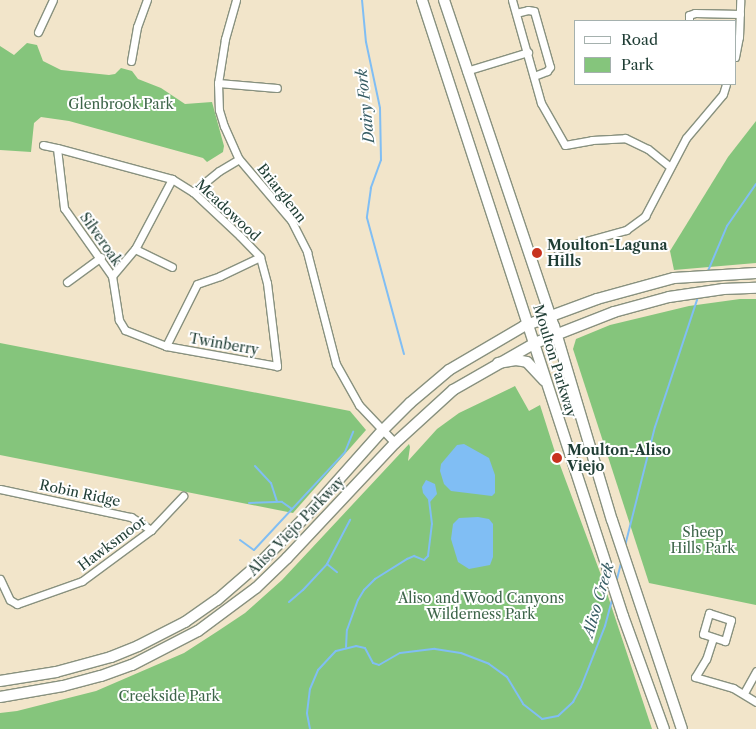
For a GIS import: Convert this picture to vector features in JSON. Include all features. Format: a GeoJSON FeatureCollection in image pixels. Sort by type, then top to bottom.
{"type":"FeatureCollection","features":[{"type":"Feature","properties":{"kind":"main road","name":"Moulton Parkway"},"geometry":{"type":"LineString","coordinates":[[422,0],[623,616],[664,729]]}},
{"type":"Feature","properties":{"kind":"main road","name":"Moulton Parkway"},"geometry":{"type":"LineString","coordinates":[[444,0],[466,71],[551,318],[612,520],[682,729]]}},
{"type":"Feature","properties":{"kind":"main road","name":"Aliso Viejo Parkway"},"geometry":{"type":"LineString","coordinates":[[0,681],[56,672],[110,657],[138,646],[185,622],[217,600],[263,560],[308,514],[382,431],[448,370],[529,324],[551,318],[597,299],[678,277],[756,273]]}},
{"type":"Feature","properties":{"kind":"main road","name":"Aliso Viejo Parkway"},"geometry":{"type":"LineString","coordinates":[[0,698],[23,695],[101,676],[166,649],[198,631],[262,582],[395,443],[453,390],[498,363],[535,343],[614,312],[668,297],[737,288],[756,288]]}},
{"type":"Feature","properties":{"kind":"main road"},"geometry":{"type":"LineString","coordinates":[[498,363],[516,360],[527,362],[547,383]]}},
{"type":"Feature","properties":{"kind":"street"},"geometry":{"type":"LineString","coordinates":[[38,32],[53,0]]}},
{"type":"Feature","properties":{"kind":"street"},"geometry":{"type":"LineString","coordinates":[[131,61],[137,27],[147,0]]}},
{"type":"Feature","properties":{"kind":"street","name":"Briarglenn"},"geometry":{"type":"LineString","coordinates":[[236,0],[225,39],[218,82],[219,110],[230,143],[239,159],[291,220],[307,252],[336,364],[359,405],[395,443]]}},
{"type":"Feature","properties":{"kind":"street"},"geometry":{"type":"LineString","coordinates":[[512,0],[541,103],[565,145],[592,140],[625,138],[648,149],[670,167]]}},
{"type":"Feature","properties":{"kind":"street"},"geometry":{"type":"LineString","coordinates":[[737,37],[740,0]]}},
{"type":"Feature","properties":{"kind":"street"},"geometry":{"type":"LineString","coordinates":[[516,13],[528,10],[534,11],[550,67],[547,71],[534,76]]}},
{"type":"Feature","properties":{"kind":"street"},"geometry":{"type":"LineString","coordinates":[[689,20],[689,15],[695,13],[740,14]]}},
{"type":"Feature","properties":{"kind":"street"},"geometry":{"type":"LineString","coordinates":[[466,71],[528,52]]}},
{"type":"Feature","properties":{"kind":"street"},"geometry":{"type":"LineString","coordinates":[[218,82],[277,88]]}},
{"type":"Feature","properties":{"kind":"street"},"geometry":{"type":"LineString","coordinates":[[557,249],[626,230],[645,216],[686,138],[723,94],[726,85]]}},
{"type":"Feature","properties":{"kind":"street","name":"Meadowood"},"geometry":{"type":"LineString","coordinates":[[43,145],[172,179],[193,192],[260,257],[267,283],[277,366]]}},
{"type":"Feature","properties":{"kind":"street","name":"Silveroak"},"geometry":{"type":"LineString","coordinates":[[57,148],[64,208],[101,257],[112,276],[119,320],[125,330],[166,346]]}},
{"type":"Feature","properties":{"kind":"street"},"geometry":{"type":"LineString","coordinates":[[193,192],[219,171],[239,159]]}},
{"type":"Feature","properties":{"kind":"street"},"geometry":{"type":"LineString","coordinates":[[112,276],[134,249],[172,179]]}},
{"type":"Feature","properties":{"kind":"street"},"geometry":{"type":"LineString","coordinates":[[134,249],[172,267]]}},
{"type":"Feature","properties":{"kind":"street"},"geometry":{"type":"LineString","coordinates":[[67,282],[101,257]]}},
{"type":"Feature","properties":{"kind":"street"},"geometry":{"type":"LineString","coordinates":[[166,346],[197,284],[220,276],[260,257]]}},
{"type":"Feature","properties":{"kind":"street","name":"Twinberry"},"geometry":{"type":"LineString","coordinates":[[166,346],[277,366]]}},
{"type":"Feature","properties":{"kind":"street","name":"Robin Ridge"},"geometry":{"type":"LineString","coordinates":[[0,489],[131,516],[152,530]]}},
{"type":"Feature","properties":{"kind":"street","name":"Hawksmoor"},"geometry":{"type":"LineString","coordinates":[[0,579],[10,600],[16,604],[82,582],[152,530],[183,496]]}},
{"type":"Feature","properties":{"kind":"street"},"geometry":{"type":"LineString","coordinates":[[709,613],[732,620],[725,642],[713,638],[702,634],[709,613]]}},
{"type":"Feature","properties":{"kind":"street"},"geometry":{"type":"LineString","coordinates":[[713,638],[706,659],[695,678],[744,693],[756,702]]}},
{"type":"Feature","properties":{"kind":"street"},"geometry":{"type":"LineString","coordinates":[[744,693],[756,671]]}},
{"type":"Feature","properties":{"kind":"green space","name":"Glenbrook Park"},"geometry":{"type":"Polygon","coordinates":[[[27,43],[37,45],[43,61],[61,70],[109,75],[115,74],[121,68],[132,71],[138,79],[161,88],[185,104],[212,102],[224,146],[223,152],[207,162],[203,158],[69,121],[41,117],[34,123],[31,152],[0,150],[0,46],[14,55],[27,43]]]}},
{"type":"Feature","properties":{"kind":"green space"},"geometry":{"type":"Polygon","coordinates":[[[756,121],[756,263],[674,270],[670,251],[728,157],[756,121]]]}},
{"type":"Feature","properties":{"kind":"green space","name":"Sheep Hills Park"},"geometry":{"type":"Polygon","coordinates":[[[740,299],[756,299],[756,605],[649,583],[573,349],[576,339],[610,325],[689,306],[740,299]]]}},
{"type":"Feature","properties":{"kind":"green space"},"geometry":{"type":"Polygon","coordinates":[[[0,343],[350,411],[366,430],[293,513],[0,455],[0,343]]]}},
{"type":"Feature","properties":{"kind":"green space","name":"Aliso and Wood Canyons Wilderness Park"},"geometry":{"type":"Polygon","coordinates":[[[515,386],[529,411],[540,405],[554,449],[601,575],[652,729],[0,729],[0,713],[17,711],[96,691],[184,653],[218,631],[245,613],[282,580],[409,444],[408,461],[437,429],[459,413],[515,386]]]}},
{"type":"Feature","properties":{"kind":"water"},"geometry":{"type":"Polygon","coordinates":[[[464,444],[489,458],[495,475],[495,493],[492,496],[451,491],[444,484],[440,471],[441,464],[457,445],[464,444]]]}},
{"type":"Feature","properties":{"kind":"water"},"geometry":{"type":"Polygon","coordinates":[[[426,480],[435,484],[437,494],[430,502],[423,493],[422,487],[426,480]]]}},
{"type":"Feature","properties":{"kind":"water"},"geometry":{"type":"Polygon","coordinates":[[[478,517],[489,519],[493,524],[493,557],[490,565],[469,569],[458,562],[451,539],[453,524],[459,518],[478,517]]]}},
{"type":"Feature","properties":{"kind":"waterway","name":"Dairy Fork"},"geometry":{"type":"LineString","coordinates":[[362,0],[366,42],[380,108],[381,160],[371,188],[367,218],[404,354]]}},
{"type":"Feature","properties":{"kind":"waterway","name":"Aliso Creek"},"geometry":{"type":"LineString","coordinates":[[708,271],[727,226],[756,184]]}},
{"type":"Feature","properties":{"kind":"waterway","name":"Aliso Creek"},"geometry":{"type":"LineString","coordinates":[[625,546],[655,427],[698,297]]}},
{"type":"Feature","properties":{"kind":"waterway"},"geometry":{"type":"LineString","coordinates":[[240,540],[254,550],[345,452],[353,432]]}},
{"type":"Feature","properties":{"kind":"waterway"},"geometry":{"type":"LineString","coordinates":[[255,466],[271,483],[277,501]]}},
{"type":"Feature","properties":{"kind":"waterway","name":"Dairy Fork"},"geometry":{"type":"LineString","coordinates":[[346,647],[347,630],[358,600],[364,590],[375,579],[407,559],[414,556],[424,560],[428,556],[432,524],[429,500]]}},
{"type":"Feature","properties":{"kind":"waterway"},"geometry":{"type":"LineString","coordinates":[[249,503],[282,502],[292,509]]}},
{"type":"Feature","properties":{"kind":"waterway"},"geometry":{"type":"LineString","coordinates":[[327,564],[350,520]]}},
{"type":"Feature","properties":{"kind":"waterway","name":"Aliso Creek"},"geometry":{"type":"LineString","coordinates":[[616,583],[621,563]]}},
{"type":"Feature","properties":{"kind":"waterway"},"geometry":{"type":"LineString","coordinates":[[289,602],[327,564],[337,572]]}},
{"type":"Feature","properties":{"kind":"waterway","name":"Aliso Creek"},"geometry":{"type":"LineString","coordinates":[[310,729],[307,713],[310,689],[318,670],[336,651],[356,646],[365,648],[373,663],[379,665],[400,653],[435,649],[461,653],[489,664],[507,677],[523,704],[542,719],[558,716],[573,702],[581,687],[605,626],[613,597]]}},
{"type":"Feature","properties":{"kind":"place","name":"Moulton-Laguna Hills"},"geometry":{"type":"Point","coordinates":[537,253]}},
{"type":"Feature","properties":{"kind":"place","name":"Moulton-Aliso Viejo"},"geometry":{"type":"Point","coordinates":[557,458]}},
{"type":"Feature","properties":{"kind":"park label","name":"Creekside Park"},"geometry":{"type":"Point","coordinates":[169,696]}}]}
